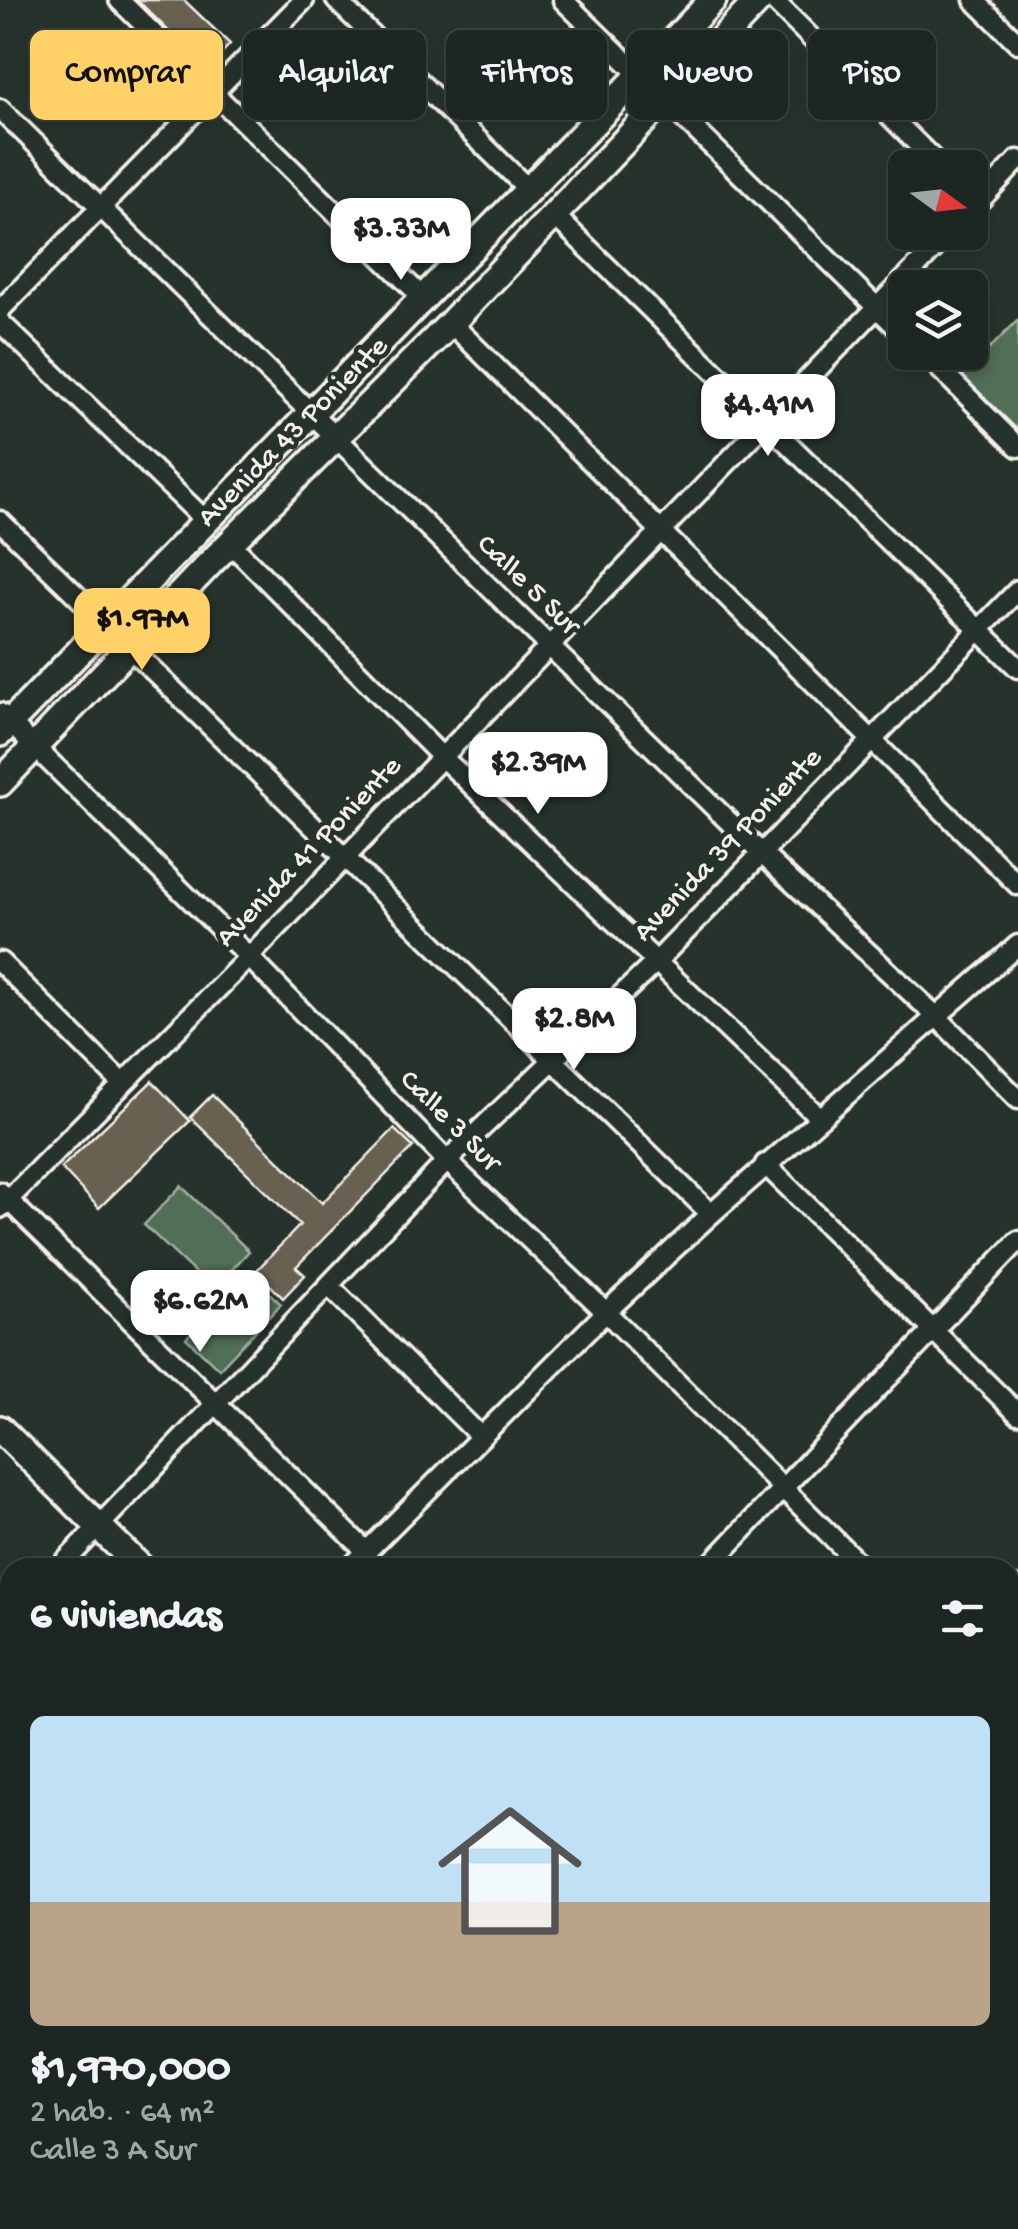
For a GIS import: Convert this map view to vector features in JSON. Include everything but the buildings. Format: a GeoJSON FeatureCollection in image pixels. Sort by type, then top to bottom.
{"type":"FeatureCollection","features":[{"type":"Feature","properties":{"kind":"main road","name":"Avenida 43 Poniente"},"geometry":{"type":"LineString","coordinates":[[682,30],[712,0]]}},
{"type":"Feature","properties":{"kind":"main road","name":"Avenida 43 Poniente"},"geometry":{"type":"LineString","coordinates":[[730,30],[759,0]]}},
{"type":"Feature","properties":{"kind":"main road","name":"Avenida 43 Poniente"},"geometry":{"type":"LineString","coordinates":[[3,723],[107,625],[627,85]]}},
{"type":"Feature","properties":{"kind":"main road","name":"Avenida 43 Poniente"},"geometry":{"type":"LineString","coordinates":[[0,783],[644,120]]}},
{"type":"Feature","properties":{"kind":"main road"},"geometry":{"type":"LineString","coordinates":[[0,1429],[131,1558]]}},
{"type":"Feature","properties":{"kind":"street"},"geometry":{"type":"LineString","coordinates":[[118,0],[149,30]]}},
{"type":"Feature","properties":{"kind":"street"},"geometry":{"type":"LineString","coordinates":[[223,80],[304,0]]}},
{"type":"Feature","properties":{"kind":"street"},"geometry":{"type":"LineString","coordinates":[[336,0],[529,190]]}},
{"type":"Feature","properties":{"kind":"street"},"geometry":{"type":"LineString","coordinates":[[564,0],[627,62]]}},
{"type":"Feature","properties":{"kind":"street"},"geometry":{"type":"LineString","coordinates":[[773,0],[924,150]]}},
{"type":"Feature","properties":{"kind":"street"},"geometry":{"type":"LineString","coordinates":[[974,0],[1018,42]]}},
{"type":"Feature","properties":{"kind":"street"},"geometry":{"type":"LineString","coordinates":[[223,102],[424,299]]}},
{"type":"Feature","properties":{"kind":"street","name":"Calle 5 Sur"},"geometry":{"type":"LineString","coordinates":[[0,109],[761,854],[1018,1098]]}},
{"type":"Feature","properties":{"kind":"street"},"geometry":{"type":"LineString","coordinates":[[0,310],[184,120]]}},
{"type":"Feature","properties":{"kind":"street"},"geometry":{"type":"LineString","coordinates":[[686,120],[888,318]]}},
{"type":"Feature","properties":{"kind":"street"},"geometry":{"type":"LineString","coordinates":[[988,189],[1018,160]]}},
{"type":"Feature","properties":{"kind":"street"},"geometry":{"type":"LineString","coordinates":[[553,214],[1018,668]]}},
{"type":"Feature","properties":{"kind":"street","name":"Avenida 41 Poniente"},"geometry":{"type":"LineString","coordinates":[[2,1200],[249,957],[933,250]]}},
{"type":"Feature","properties":{"kind":"street"},"geometry":{"type":"LineString","coordinates":[[0,322],[207,522]]}},
{"type":"Feature","properties":{"kind":"street"},"geometry":{"type":"LineString","coordinates":[[450,323],[1018,885]]}},
{"type":"Feature","properties":{"kind":"street"},"geometry":{"type":"LineString","coordinates":[[941,370],[1018,446]]}},
{"type":"Feature","properties":{"kind":"street"},"geometry":{"type":"LineString","coordinates":[[0,521],[107,625]]}},
{"type":"Feature","properties":{"kind":"street"},"geometry":{"type":"LineString","coordinates":[[230,543],[441,756],[820,1118]]}},
{"type":"Feature","properties":{"kind":"street","name":"Avenida 39 Poniente"},"geometry":{"type":"LineString","coordinates":[[68,1558],[447,1161],[656,962],[1018,590]]}},
{"type":"Feature","properties":{"kind":"street"},"geometry":{"type":"LineString","coordinates":[[129,647],[711,1214]]}},
{"type":"Feature","properties":{"kind":"street","name":"Calle 3 Sur"},"geometry":{"type":"LineString","coordinates":[[3,723],[36,746],[447,1161],[606,1312],[853,1558]]}},
{"type":"Feature","properties":{"kind":"street"},"geometry":{"type":"LineString","coordinates":[[360,1558],[606,1312],[711,1214],[1018,945]]}},
{"type":"Feature","properties":{"kind":"street"},"geometry":{"type":"LineString","coordinates":[[0,962],[122,1084]]}},
{"type":"Feature","properties":{"kind":"street"},"geometry":{"type":"LineString","coordinates":[[765,1164],[1018,1414]]}},
{"type":"Feature","properties":{"kind":"street"},"geometry":{"type":"LineString","coordinates":[[2,1200],[366,1552]]}},
{"type":"Feature","properties":{"kind":"street"},"geometry":{"type":"LineString","coordinates":[[716,1558],[1018,1242]]}},
{"type":"Feature","properties":{"kind":"street"},"geometry":{"type":"LineString","coordinates":[[329,1286],[481,1436]]}},
{"type":"Feature","properties":{"kind":"green space"},"geometry":{"type":"Polygon","coordinates":[[[1018,320],[1018,430],[962,376],[968,370],[988,370],[988,350],[1018,320]]]}},
{"type":"Feature","properties":{"kind":"green space"},"geometry":{"type":"Polygon","coordinates":[[[181,1186],[249,1251],[213,1290],[144,1225],[181,1186]]]}},
{"type":"Feature","properties":{"kind":"green space"},"geometry":{"type":"Polygon","coordinates":[[[248,1273],[281,1304],[219,1369],[186,1338],[248,1273]]]}}]}
